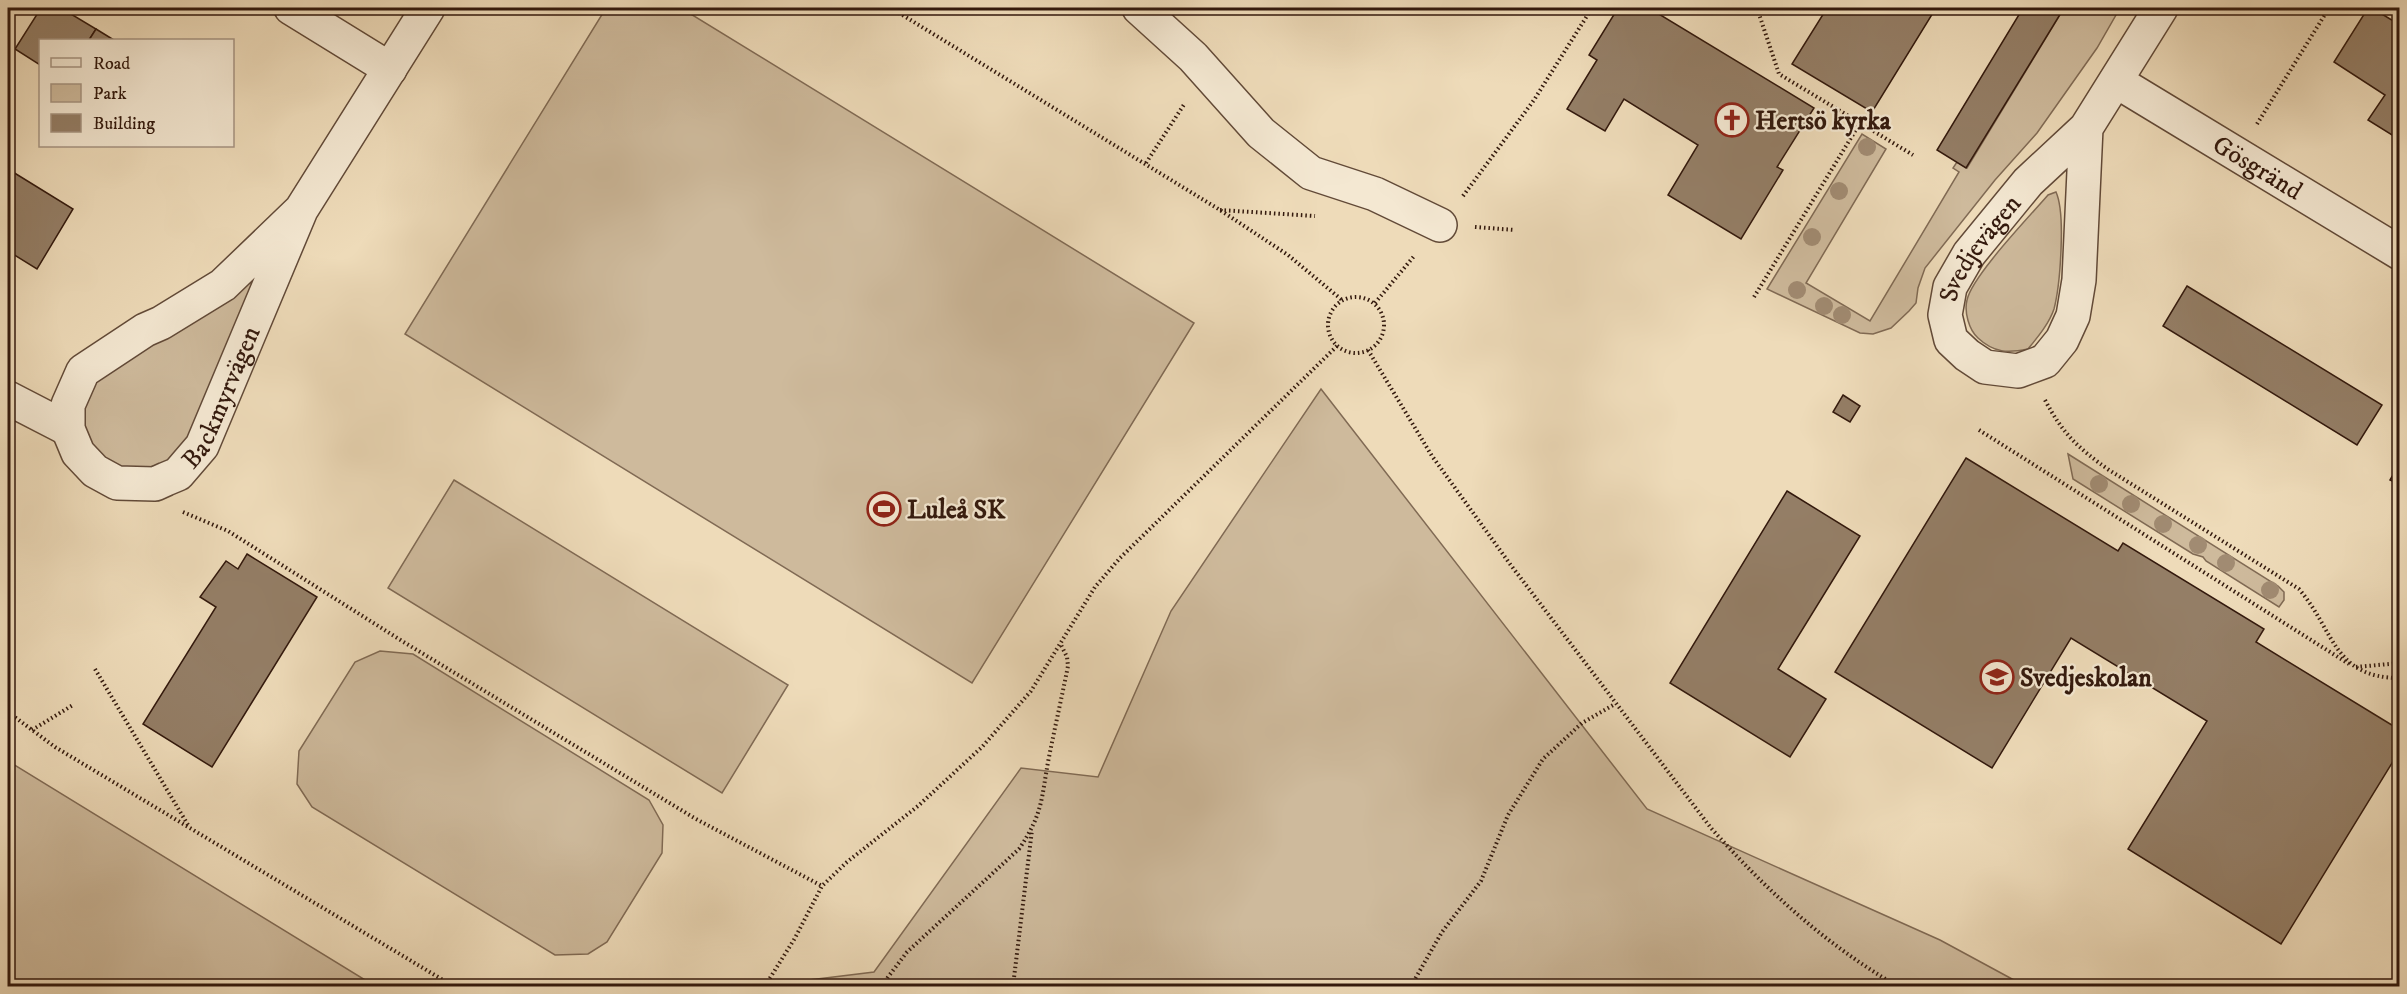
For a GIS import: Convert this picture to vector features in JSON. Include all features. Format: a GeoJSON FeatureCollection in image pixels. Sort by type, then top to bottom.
{"type":"FeatureCollection","features":[{"type":"Feature","properties":{"kind":"street"},"geometry":{"type":"LineString","coordinates":[[291,8],[390,69]]}},
{"type":"Feature","properties":{"kind":"street","name":"Backmyrvägen"},"geometry":{"type":"LineString","coordinates":[[301,210],[223,285],[162,323],[145,330],[83,371],[68,405],[68,429],[78,453],[95,471],[117,483],[154,484],[178,474],[202,446],[301,210],[428,8]]}},
{"type":"Feature","properties":{"kind":"street"},"geometry":{"type":"LineString","coordinates":[[1139,8],[1206,71],[1262,133],[1311,173],[1375,194],[1440,225]]}},
{"type":"Feature","properties":{"kind":"street","name":"Svedjevägen"},"geometry":{"type":"LineString","coordinates":[[2086,128],[2079,280],[2073,316],[2062,340],[2045,361],[2018,371],[1985,367],[1951,340],[1945,315],[1950,287],[1970,254],[2028,182],[2086,128],[2161,8]]}},
{"type":"Feature","properties":{"kind":"street","name":"Gösgränd"},"geometry":{"type":"LineString","coordinates":[[2116,81],[2400,253]]}},
{"type":"Feature","properties":{"kind":"street"},"geometry":{"type":"LineString","coordinates":[[8,398],[68,429]]}},
{"type":"Feature","properties":{"kind":"path"},"geometry":{"type":"LineString","coordinates":[[891,8],[1146,163],[1288,255],[1342,300]]}},
{"type":"Feature","properties":{"kind":"path"},"geometry":{"type":"LineString","coordinates":[[1375,303],[1440,225],[1509,136],[1592,8]]}},
{"type":"Feature","properties":{"kind":"path"},"geometry":{"type":"LineString","coordinates":[[1757,8],[1779,74],[1913,155]]}},
{"type":"Feature","properties":{"kind":"path"},"geometry":{"type":"LineString","coordinates":[[2238,155],[2329,8]]}},
{"type":"Feature","properties":{"kind":"path"},"geometry":{"type":"LineString","coordinates":[[1146,163],[1206,71]]}},
{"type":"Feature","properties":{"kind":"path"},"geometry":{"type":"LineString","coordinates":[[1754,297],[1860,123]]}},
{"type":"Feature","properties":{"kind":"path"},"geometry":{"type":"LineString","coordinates":[[1359,296],[1375,303],[1384,319],[1382,337],[1368,350],[1352,353],[1344,351],[1331,339],[1328,322],[1335,305],[1342,300],[1359,296]]}},
{"type":"Feature","properties":{"kind":"path"},"geometry":{"type":"LineString","coordinates":[[765,987],[795,938],[822,886],[847,862],[918,806],[982,747],[1031,691],[1095,587],[1120,558],[1337,346]]}},
{"type":"Feature","properties":{"kind":"path"},"geometry":{"type":"LineString","coordinates":[[1368,350],[1432,456],[1510,564],[1711,828],[1744,866],[1806,923],[1855,962],[1897,987]]}},
{"type":"Feature","properties":{"kind":"path"},"geometry":{"type":"LineString","coordinates":[[2045,361],[2042,394],[2058,425],[2081,451],[2300,589],[2311,603],[2326,631],[2353,667]]}},
{"type":"Feature","properties":{"kind":"path"},"geometry":{"type":"LineString","coordinates":[[1979,430],[2353,667],[2370,675],[2400,678]]}},
{"type":"Feature","properties":{"kind":"path"},"geometry":{"type":"LineString","coordinates":[[177,510],[228,531],[402,641],[696,819],[822,886]]}},
{"type":"Feature","properties":{"kind":"path"},"geometry":{"type":"LineString","coordinates":[[883,987],[907,952],[1019,849],[1032,830],[1041,811],[1045,793],[1047,767],[1068,666],[1061,644]]}},
{"type":"Feature","properties":{"kind":"path"},"geometry":{"type":"LineString","coordinates":[[2353,667],[2400,663]]}},
{"type":"Feature","properties":{"kind":"path"},"geometry":{"type":"LineString","coordinates":[[95,669],[189,826]]}},
{"type":"Feature","properties":{"kind":"path"},"geometry":{"type":"LineString","coordinates":[[1411,987],[1421,965],[1442,932],[1481,880],[1508,815],[1543,759],[1582,723],[1615,704]]}},
{"type":"Feature","properties":{"kind":"path"},"geometry":{"type":"LineString","coordinates":[[32,729],[73,705]]}},
{"type":"Feature","properties":{"kind":"path"},"geometry":{"type":"LineString","coordinates":[[8,712],[55,747],[453,987]]}},
{"type":"Feature","properties":{"kind":"path"},"geometry":{"type":"LineString","coordinates":[[1013,987],[1032,830]]}},
{"type":"Feature","properties":{"kind":"green space","name":"Luleå SK"},"geometry":{"type":"Polygon","coordinates":[[[606,8],[681,8],[1194,323],[972,683],[405,334],[606,8]]]}},
{"type":"Feature","properties":{"kind":"green space"},"geometry":{"type":"Polygon","coordinates":[[[2064,8],[2120,8],[2097,48],[2037,133],[1995,180],[1925,268],[1916,303],[1909,311],[1891,328],[1873,334],[1860,333],[1767,289],[1862,134],[1886,149],[1806,283],[1870,321],[1959,172],[1953,168],[1957,162],[1967,168],[2064,8]]]}},
{"type":"Feature","properties":{"kind":"green space"},"geometry":{"type":"Polygon","coordinates":[[[2056,192],[2061,216],[2060,268],[2052,315],[2028,349],[2002,351],[1990,347],[1978,338],[1970,326],[1966,305],[1971,289],[2003,246],[2048,195],[2056,192]]]}},
{"type":"Feature","properties":{"kind":"green space"},"geometry":{"type":"Polygon","coordinates":[[[296,216],[204,448],[128,486],[65,423],[86,366],[296,216]]]}},
{"type":"Feature","properties":{"kind":"green space"},"geometry":{"type":"Polygon","coordinates":[[[1321,389],[1647,809],[1940,940],[2025,986],[759,986],[874,972],[1021,768],[1098,777],[1171,611],[1321,389]]]}},
{"type":"Feature","properties":{"kind":"green space"},"geometry":{"type":"Polygon","coordinates":[[[2068,454],[2278,586],[2284,592],[2284,600],[2279,607],[2203,557],[2193,554],[2073,479],[2068,454]]]}},
{"type":"Feature","properties":{"kind":"green space"},"geometry":{"type":"Polygon","coordinates":[[[454,480],[788,685],[722,793],[388,588],[454,480]]]}},
{"type":"Feature","properties":{"kind":"green space"},"geometry":{"type":"Polygon","coordinates":[[[380,651],[413,654],[649,800],[663,825],[662,853],[607,942],[588,954],[555,955],[312,807],[297,784],[299,751],[355,662],[380,651]]]}},
{"type":"Feature","properties":{"kind":"green space"},"geometry":{"type":"Polygon","coordinates":[[[8,761],[375,986],[8,986],[8,761]]]}},
{"type":"Feature","properties":{"kind":"building"},"geometry":{"type":"Polygon","coordinates":[[[41,8],[61,8],[96,29],[90,39],[39,39],[39,64],[15,49],[41,8]]]}},
{"type":"Feature","properties":{"kind":"building","name":"Hertsö kyrka"},"geometry":{"type":"Polygon","coordinates":[[[1618,8],[1649,8],[1814,108],[1777,167],[1783,170],[1741,239],[1668,195],[1698,145],[1624,99],[1605,131],[1567,109],[1597,60],[1589,55],[1618,8]]]}},
{"type":"Feature","properties":{"kind":"building"},"geometry":{"type":"Polygon","coordinates":[[[1827,8],[1936,8],[1872,112],[1792,64],[1827,8]]]}},
{"type":"Feature","properties":{"kind":"building"},"geometry":{"type":"Polygon","coordinates":[[[2023,8],[2064,8],[1966,168],[1937,150],[2023,8]]]}},
{"type":"Feature","properties":{"kind":"building"},"geometry":{"type":"Polygon","coordinates":[[[2368,8],[2372,8],[2400,25],[2400,140],[2368,120],[2385,95],[2334,62],[2368,8]]]}},
{"type":"Feature","properties":{"kind":"building"},"geometry":{"type":"Polygon","coordinates":[[[96,29],[112,39],[90,39],[96,29]]]}},
{"type":"Feature","properties":{"kind":"building"},"geometry":{"type":"Polygon","coordinates":[[[8,169],[73,209],[37,269],[8,251],[8,169]]]}},
{"type":"Feature","properties":{"kind":"building"},"geometry":{"type":"Polygon","coordinates":[[[2187,286],[2382,405],[2357,445],[2163,326],[2187,286]]]}},
{"type":"Feature","properties":{"kind":"building"},"geometry":{"type":"Polygon","coordinates":[[[1843,395],[1860,406],[1850,422],[1833,412],[1843,395]]]}},
{"type":"Feature","properties":{"kind":"building"},"geometry":{"type":"Polygon","coordinates":[[[1966,458],[2118,551],[2123,543],[2264,629],[2256,642],[2400,730],[2400,750],[2281,944],[2128,849],[2207,721],[2071,638],[1992,768],[1835,672],[1966,458]]]}},
{"type":"Feature","properties":{"kind":"building"},"geometry":{"type":"Polygon","coordinates":[[[2400,463],[2400,485],[2390,480],[2400,463]]]}},
{"type":"Feature","properties":{"kind":"building"},"geometry":{"type":"Polygon","coordinates":[[[1787,491],[1860,536],[1778,669],[1826,699],[1790,757],[1670,683],[1787,491]]]}},
{"type":"Feature","properties":{"kind":"building"},"geometry":{"type":"Polygon","coordinates":[[[247,554],[317,597],[212,767],[143,724],[216,607],[200,597],[226,561],[238,569],[247,554]]]}},
{"type":"Feature","properties":{"kind":"place","name":"Hertsö kyrka"},"geometry":{"type":"Point","coordinates":[1732,120]}},
{"type":"Feature","properties":{"kind":"place","name":"Luleå SK"},"geometry":{"type":"Point","coordinates":[884,509]}},
{"type":"Feature","properties":{"kind":"place","name":"Svedjeskolan"},"geometry":{"type":"Point","coordinates":[1997,677]}}]}
